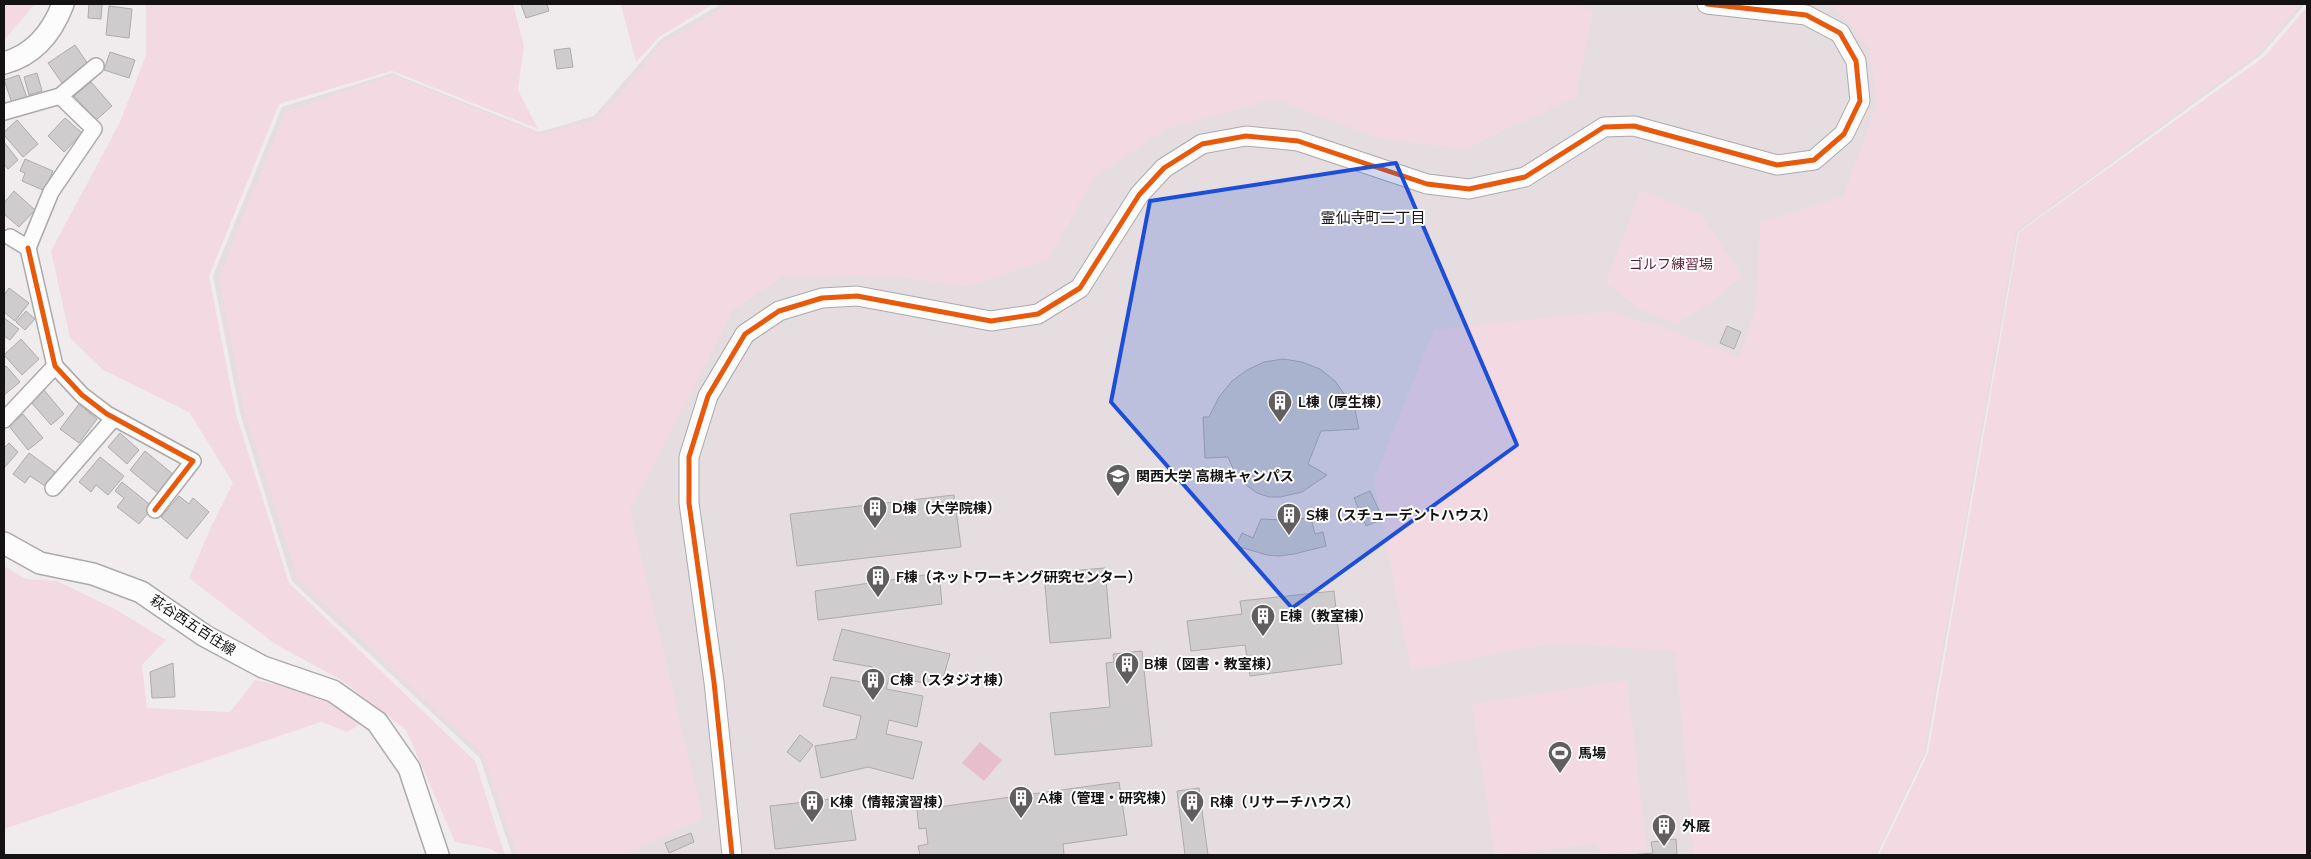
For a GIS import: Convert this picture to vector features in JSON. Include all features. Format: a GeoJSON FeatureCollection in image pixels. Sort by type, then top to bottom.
{"type":"FeatureCollection","features":[{"type":"Feature","properties":{"kind":"main road"},"geometry":{"type":"LineString","coordinates":[[4,63],[21,59],[30,52],[56,24],[63,4]]}},
{"type":"Feature","properties":{"kind":"main road","name":"萩谷西五百住線"},"geometry":{"type":"LineString","coordinates":[[4,543],[40,562],[93,574],[141,592],[205,636],[263,667],[333,690],[377,722],[409,768],[438,855]]}},
{"type":"Feature","properties":{"kind":"street"},"geometry":{"type":"LineString","coordinates":[[732,855],[714,682],[689,503],[689,457],[708,396],[745,334],[779,311],[822,298],[857,296],[991,321],[1038,314],[1080,288],[1139,195],[1164,168],[1202,144],[1246,136],[1298,141],[1427,184],[1469,189],[1525,177],[1604,126],[1634,126],[1777,165],[1814,160],[1844,134],[1860,101],[1856,61],[1840,33],[1806,15],[1707,4]]}},
{"type":"Feature","properties":{"kind":"street"},"geometry":{"type":"LineString","coordinates":[[4,112],[60,96],[96,66]]}},
{"type":"Feature","properties":{"kind":"street"},"geometry":{"type":"LineString","coordinates":[[60,96],[94,129],[51,192],[28,248],[55,366],[82,395],[114,418],[193,461],[155,510]]}},
{"type":"Feature","properties":{"kind":"street"},"geometry":{"type":"LineString","coordinates":[[6,238],[28,248]]}},
{"type":"Feature","properties":{"kind":"street"},"geometry":{"type":"LineString","coordinates":[[4,420],[55,366]]}},
{"type":"Feature","properties":{"kind":"street"},"geometry":{"type":"LineString","coordinates":[[52,488],[114,418]]}},
{"type":"Feature","properties":{"kind":"highlighted area"},"geometry":{"type":"Polygon","coordinates":[[[1396,163],[1517,445],[1292,608],[1111,402],[1150,201],[1396,163]]]}},
{"type":"Feature","properties":{"kind":"shaded area","name":"関西大学 高槻キャンパス"},"geometry":{"type":"Polygon","coordinates":[[[721,4],[2305,4],[2261,55],[2018,232],[1926,753],[1877,855],[512,855],[480,758],[292,581],[240,413],[213,276],[282,107],[392,73],[539,132],[594,116],[661,39],[721,4]]]}},
{"type":"Feature","properties":{"kind":"shaded area"},"geometry":{"type":"Polygon","coordinates":[[[980,742],[1002,760],[984,781],[962,763],[980,742]]]}},
{"type":"Feature","properties":{"kind":"green space"},"geometry":{"type":"Polygon","coordinates":[[[4,4],[35,4],[4,40],[4,4]]]}},
{"type":"Feature","properties":{"kind":"green space"},"geometry":{"type":"Polygon","coordinates":[[[146,4],[513,4],[524,46],[518,90],[538,129],[392,71],[279,104],[209,276],[236,414],[289,583],[475,761],[505,855],[501,855],[491,849],[455,842],[406,730],[341,680],[275,644],[189,578],[233,483],[189,412],[103,370],[70,338],[51,251],[120,122],[146,55],[146,4]]]}},
{"type":"Feature","properties":{"kind":"green space"},"geometry":{"type":"Polygon","coordinates":[[[713,4],[658,38],[636,62],[621,5],[713,4]]]}},
{"type":"Feature","properties":{"kind":"green space"},"geometry":{"type":"Polygon","coordinates":[[[729,4],[1575,4],[1593,11],[1576,97],[1464,149],[1379,138],[1275,99],[1166,129],[1094,178],[1048,260],[969,286],[884,275],[785,275],[734,309],[630,510],[703,818],[624,855],[517,855],[484,756],[298,579],[244,411],[219,277],[285,112],[392,75],[539,134],[597,120],[663,43],[729,4]]]}},
{"type":"Feature","properties":{"kind":"green space"},"geometry":{"type":"Polygon","coordinates":[[[1820,4],[2301,4],[2259,53],[2016,231],[1924,752],[1875,855],[1694,855],[1675,651],[1554,643],[1411,670],[1374,480],[1434,330],[1607,311],[1674,331],[1739,358],[1756,308],[1760,222],[1843,197],[1877,104],[1869,49],[1836,8],[1820,4]]]}},
{"type":"Feature","properties":{"kind":"green space"},"geometry":{"type":"Polygon","coordinates":[[[2307,7],[2307,855],[1879,855],[1928,753],[2019,232],[2264,57],[2307,7]]]}},
{"type":"Feature","properties":{"kind":"green space","name":"ゴルフ練習場"},"geometry":{"type":"Polygon","coordinates":[[[1640,191],[1702,215],[1742,276],[1712,302],[1676,324],[1639,309],[1606,283],[1640,191]]]}},
{"type":"Feature","properties":{"kind":"green space"},"geometry":{"type":"Polygon","coordinates":[[[4,566],[26,579],[57,581],[115,609],[166,640],[142,665],[147,708],[230,712],[255,680],[328,696],[361,724],[347,732],[321,722],[4,829],[4,566]]]}},
{"type":"Feature","properties":{"kind":"green space","name":"馬場"},"geometry":{"type":"Polygon","coordinates":[[[1627,680],[1647,849],[1600,854],[1597,844],[1495,855],[1472,704],[1627,680]]]}},
{"type":"Feature","properties":{"kind":"building"},"geometry":{"type":"Polygon","coordinates":[[[89,4],[102,4],[101,19],[88,18],[89,4]]]}},
{"type":"Feature","properties":{"kind":"building"},"geometry":{"type":"Polygon","coordinates":[[[521,4],[547,4],[549,11],[526,18],[521,4]]]}},
{"type":"Feature","properties":{"kind":"building"},"geometry":{"type":"Polygon","coordinates":[[[109,6],[132,9],[129,38],[106,35],[109,6]]]}},
{"type":"Feature","properties":{"kind":"building"},"geometry":{"type":"Polygon","coordinates":[[[75,45],[88,64],[62,83],[48,63],[75,45]]]}},
{"type":"Feature","properties":{"kind":"building"},"geometry":{"type":"Polygon","coordinates":[[[570,48],[573,67],[557,69],[554,50],[570,48]]]}},
{"type":"Feature","properties":{"kind":"building"},"geometry":{"type":"Polygon","coordinates":[[[110,52],[135,60],[129,78],[104,70],[110,52]]]}},
{"type":"Feature","properties":{"kind":"building"},"geometry":{"type":"Polygon","coordinates":[[[37,73],[42,91],[29,95],[24,77],[37,73]]]}},
{"type":"Feature","properties":{"kind":"building"},"geometry":{"type":"Polygon","coordinates":[[[19,75],[27,98],[12,103],[4,80],[19,75]]]}},
{"type":"Feature","properties":{"kind":"building"},"geometry":{"type":"Polygon","coordinates":[[[91,82],[112,106],[96,120],[74,96],[91,82]]]}},
{"type":"Feature","properties":{"kind":"building"},"geometry":{"type":"Polygon","coordinates":[[[65,118],[82,133],[64,152],[48,136],[65,118]]]}},
{"type":"Feature","properties":{"kind":"building"},"geometry":{"type":"Polygon","coordinates":[[[17,120],[38,144],[23,157],[4,135],[4,132],[17,120]]]}},
{"type":"Feature","properties":{"kind":"building"},"geometry":{"type":"Polygon","coordinates":[[[4,142],[18,160],[8,169],[4,164],[4,142]]]}},
{"type":"Feature","properties":{"kind":"building"},"geometry":{"type":"Polygon","coordinates":[[[25,159],[53,171],[45,191],[22,181],[25,173],[20,171],[25,159]]]}},
{"type":"Feature","properties":{"kind":"building"},"geometry":{"type":"Polygon","coordinates":[[[14,191],[35,210],[19,227],[4,214],[4,203],[14,191]]]}},
{"type":"Feature","properties":{"kind":"building"},"geometry":{"type":"Polygon","coordinates":[[[9,288],[29,303],[15,321],[4,312],[4,295],[9,288]]]}},
{"type":"Feature","properties":{"kind":"building"},"geometry":{"type":"Polygon","coordinates":[[[26,311],[35,319],[25,330],[16,322],[26,311]]]}},
{"type":"Feature","properties":{"kind":"building"},"geometry":{"type":"Polygon","coordinates":[[[4,318],[19,329],[10,340],[4,336],[4,318]]]}},
{"type":"Feature","properties":{"kind":"building"},"geometry":{"type":"Polygon","coordinates":[[[1727,326],[1741,332],[1734,349],[1720,343],[1727,326]]]}},
{"type":"Feature","properties":{"kind":"building"},"geometry":{"type":"Polygon","coordinates":[[[21,339],[39,359],[22,375],[4,355],[21,339]]]}},
{"type":"Feature","properties":{"kind":"building","name":"L棟（厚生棟）"},"geometry":{"type":"Polygon","coordinates":[[[1283,359],[1302,362],[1320,369],[1335,381],[1355,409],[1359,429],[1321,431],[1308,464],[1327,475],[1302,492],[1280,497],[1269,497],[1257,493],[1246,485],[1234,471],[1228,457],[1205,458],[1203,417],[1209,417],[1219,397],[1232,381],[1247,370],[1264,362],[1283,359]]]}},
{"type":"Feature","properties":{"kind":"building"},"geometry":{"type":"Polygon","coordinates":[[[6,366],[20,382],[4,395],[4,368],[6,366]]]}},
{"type":"Feature","properties":{"kind":"building"},"geometry":{"type":"Polygon","coordinates":[[[44,390],[64,414],[51,425],[31,402],[44,390]]]}},
{"type":"Feature","properties":{"kind":"building"},"geometry":{"type":"Polygon","coordinates":[[[79,404],[97,419],[79,443],[60,429],[79,404]]]}},
{"type":"Feature","properties":{"kind":"building"},"geometry":{"type":"Polygon","coordinates":[[[23,414],[43,438],[28,450],[9,426],[23,414]]]}},
{"type":"Feature","properties":{"kind":"building"},"geometry":{"type":"Polygon","coordinates":[[[120,433],[139,450],[127,464],[108,447],[120,433]]]}},
{"type":"Feature","properties":{"kind":"building"},"geometry":{"type":"Polygon","coordinates":[[[9,443],[18,452],[4,468],[4,448],[9,443]]]}},
{"type":"Feature","properties":{"kind":"building"},"geometry":{"type":"Polygon","coordinates":[[[145,451],[174,475],[159,494],[130,470],[145,451]]]}},
{"type":"Feature","properties":{"kind":"building"},"geometry":{"type":"Polygon","coordinates":[[[29,453],[55,472],[45,486],[30,476],[25,483],[13,474],[29,453]]]}},
{"type":"Feature","properties":{"kind":"building"},"geometry":{"type":"Polygon","coordinates":[[[100,457],[124,476],[108,495],[96,485],[91,492],[79,482],[100,457]]]}},
{"type":"Feature","properties":{"kind":"building"},"geometry":{"type":"Polygon","coordinates":[[[122,482],[153,507],[139,524],[117,507],[124,498],[115,491],[122,482]]]}},
{"type":"Feature","properties":{"kind":"building"},"geometry":{"type":"Polygon","coordinates":[[[1370,491],[1383,519],[1366,526],[1354,498],[1370,491]]]}},
{"type":"Feature","properties":{"kind":"building","name":"D棟（大学院棟）"},"geometry":{"type":"Polygon","coordinates":[[[954,495],[961,547],[797,566],[790,514],[954,495]]]}},
{"type":"Feature","properties":{"kind":"building"},"geometry":{"type":"Polygon","coordinates":[[[179,496],[189,504],[193,498],[209,512],[187,539],[161,517],[179,496]]]}},
{"type":"Feature","properties":{"kind":"building","name":"S棟（スチューデントハウス）"},"geometry":{"type":"Polygon","coordinates":[[[1311,518],[1315,534],[1323,532],[1326,546],[1279,556],[1267,555],[1236,546],[1242,533],[1253,538],[1261,519],[1311,518]]]}},
{"type":"Feature","properties":{"kind":"building","name":"B棟（図書・教室棟）"},"geometry":{"type":"Polygon","coordinates":[[[1105,568],[1111,638],[1050,643],[1044,573],[1105,568]]]}},
{"type":"Feature","properties":{"kind":"building","name":"F棟（ネットワーキング研究センター）"},"geometry":{"type":"Polygon","coordinates":[[[939,573],[942,604],[818,620],[815,591],[939,573]]]}},
{"type":"Feature","properties":{"kind":"building","name":"E棟（教室棟）"},"geometry":{"type":"Polygon","coordinates":[[[1334,591],[1342,664],[1250,676],[1245,645],[1191,651],[1187,621],[1242,614],[1240,601],[1334,591]]]}},
{"type":"Feature","properties":{"kind":"building","name":"C棟（スタジオ棟）"},"geometry":{"type":"Polygon","coordinates":[[[842,629],[950,654],[941,685],[889,678],[886,689],[923,696],[917,727],[889,720],[886,734],[922,742],[913,779],[868,767],[821,778],[815,746],[856,739],[861,716],[823,706],[831,677],[869,683],[872,667],[833,660],[842,629]]]}},
{"type":"Feature","properties":{"kind":"building","name":"B棟（図書・教室棟）"},"geometry":{"type":"Polygon","coordinates":[[[1142,651],[1152,746],[1055,755],[1050,713],[1110,707],[1106,663],[1114,662],[1113,654],[1142,651]]]}},
{"type":"Feature","properties":{"kind":"building"},"geometry":{"type":"Polygon","coordinates":[[[173,663],[175,697],[152,698],[150,672],[173,663]]]}},
{"type":"Feature","properties":{"kind":"building"},"geometry":{"type":"Polygon","coordinates":[[[800,735],[813,745],[800,762],[787,752],[800,735]]]}},
{"type":"Feature","properties":{"kind":"building","name":"A棟（管理・研究棟）"},"geometry":{"type":"Polygon","coordinates":[[[1119,782],[1127,835],[1063,844],[1064,855],[920,855],[918,846],[928,844],[926,828],[919,829],[917,810],[1119,782]]]}},
{"type":"Feature","properties":{"kind":"building","name":"R棟（リサーチハウス）"},"geometry":{"type":"Polygon","coordinates":[[[1199,788],[1208,855],[1185,855],[1177,791],[1199,788]]]}},
{"type":"Feature","properties":{"kind":"building","name":"K棟（情報演習棟）"},"geometry":{"type":"Polygon","coordinates":[[[849,797],[856,840],[775,849],[770,806],[849,797]]]}},
{"type":"Feature","properties":{"kind":"building"},"geometry":{"type":"Polygon","coordinates":[[[691,833],[694,842],[669,853],[665,843],[691,833]]]}},
{"type":"Feature","properties":{"kind":"building","name":"外厩"},"geometry":{"type":"Polygon","coordinates":[[[1676,839],[1677,855],[1630,855],[1653,853],[1651,842],[1676,839]]]}},
{"type":"Feature","properties":{"kind":"cycle path"},"geometry":{"type":"LineString","coordinates":[[732,855],[714,682],[689,503],[689,457],[708,396],[745,334],[779,311],[822,298],[857,296],[991,321],[1038,314],[1080,288],[1139,195],[1164,168],[1202,144],[1246,136],[1298,141],[1427,184],[1469,189],[1525,177],[1604,127],[1634,126],[1777,165],[1814,160],[1844,134],[1860,101],[1856,61],[1840,33],[1806,15],[1707,4]]}},
{"type":"Feature","properties":{"kind":"cycle path"},"geometry":{"type":"LineString","coordinates":[[28,248],[55,366],[82,395],[107,414],[193,461],[155,510]]}},
{"type":"Feature","properties":{"kind":"place","name":"L棟（厚生棟）"},"geometry":{"type":"Point","coordinates":[1280,423]}},
{"type":"Feature","properties":{"kind":"place","name":"関西大学 高槻キャンパス"},"geometry":{"type":"Point","coordinates":[1118,497]}},
{"type":"Feature","properties":{"kind":"place","name":"D棟（大学院棟）"},"geometry":{"type":"Point","coordinates":[875,529]}},
{"type":"Feature","properties":{"kind":"place","name":"S棟（スチューデントハウス）"},"geometry":{"type":"Point","coordinates":[1289,536]}},
{"type":"Feature","properties":{"kind":"place","name":"F棟（ネットワーキング研究センター）"},"geometry":{"type":"Point","coordinates":[878,598]}},
{"type":"Feature","properties":{"kind":"place","name":"E棟（教室棟）"},"geometry":{"type":"Point","coordinates":[1263,637]}},
{"type":"Feature","properties":{"kind":"place","name":"B棟（図書・教室棟）"},"geometry":{"type":"Point","coordinates":[1127,685]}},
{"type":"Feature","properties":{"kind":"place","name":"C棟（スタジオ棟）"},"geometry":{"type":"Point","coordinates":[873,701]}},
{"type":"Feature","properties":{"kind":"place","name":"馬場"},"geometry":{"type":"Point","coordinates":[1560,774]}},
{"type":"Feature","properties":{"kind":"place","name":"A棟（管理・研究棟）"},"geometry":{"type":"Point","coordinates":[1021,819]}},
{"type":"Feature","properties":{"kind":"place","name":"K棟（情報演習棟）"},"geometry":{"type":"Point","coordinates":[812,823]}},
{"type":"Feature","properties":{"kind":"place","name":"R棟（リサーチハウス）"},"geometry":{"type":"Point","coordinates":[1192,823]}},
{"type":"Feature","properties":{"kind":"place","name":"外厩"},"geometry":{"type":"Point","coordinates":[1664,847]}},
{"type":"Feature","properties":{"kind":"district","name":"霊仙寺町二丁目"},"geometry":{"type":"Point","coordinates":[1373,218]}}]}
